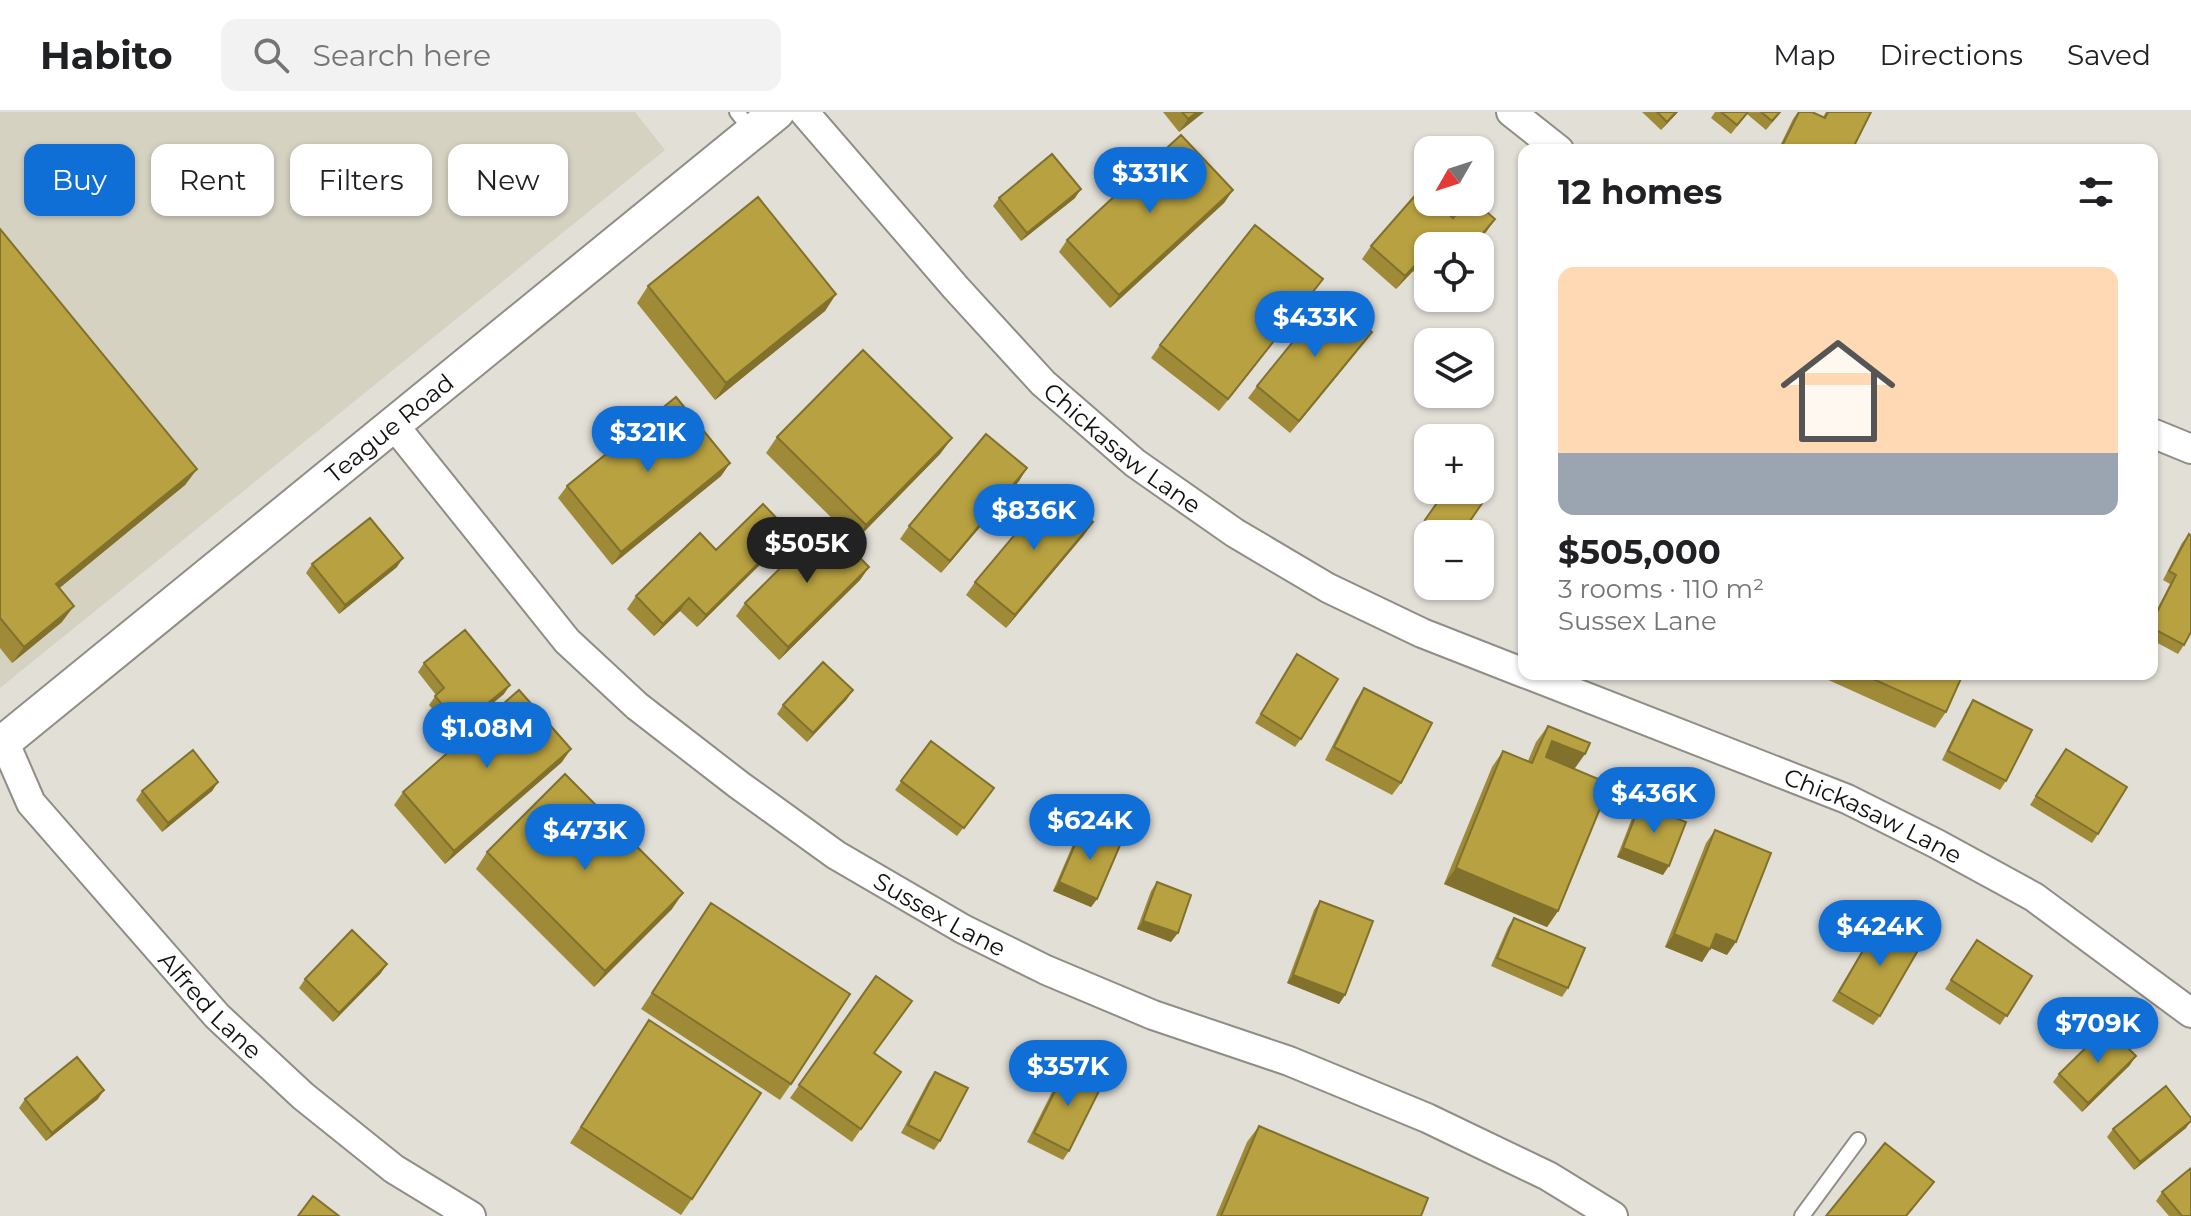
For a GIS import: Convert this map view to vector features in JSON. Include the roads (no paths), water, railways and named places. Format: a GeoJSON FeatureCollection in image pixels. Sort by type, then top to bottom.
{"type":"FeatureCollection","features":[{"type":"Feature","properties":{"kind":"street","name":"Chickasaw Lane"},"geometry":{"type":"LineString","coordinates":[[804,112],[956,288],[1043,383],[1135,463],[1235,533],[1328,588],[1422,633],[1518,671]]}},
{"type":"Feature","properties":{"kind":"street"},"geometry":{"type":"LineString","coordinates":[[1511,112],[1551,144]]}},
{"type":"Feature","properties":{"kind":"street","name":"Teague Road"},"geometry":{"type":"LineString","coordinates":[[1,738],[393,424],[755,119]]}},
{"type":"Feature","properties":{"kind":"street","name":"Sussex Lane"},"geometry":{"type":"LineString","coordinates":[[393,424],[567,641],[637,706],[836,855],[963,929],[1046,970],[1153,1015],[1289,1061],[1427,1118],[1548,1176],[1613,1216]]}},
{"type":"Feature","properties":{"kind":"street"},"geometry":{"type":"LineString","coordinates":[[2158,435],[2191,449]]}},
{"type":"Feature","properties":{"kind":"street","name":"Chickasaw Lane"},"geometry":{"type":"LineString","coordinates":[[1540,680],[1847,799],[1937,844],[2034,897],[2191,1013]]}},
{"type":"Feature","properties":{"kind":"street","name":"Alfred Lane"},"geometry":{"type":"LineString","coordinates":[[1,738],[31,803],[217,1016],[303,1096],[394,1169],[471,1216]]}},
{"type":"Feature","properties":{"kind":"lane"},"geometry":{"type":"LineString","coordinates":[[1802,1216],[1858,1140]]}}]}
